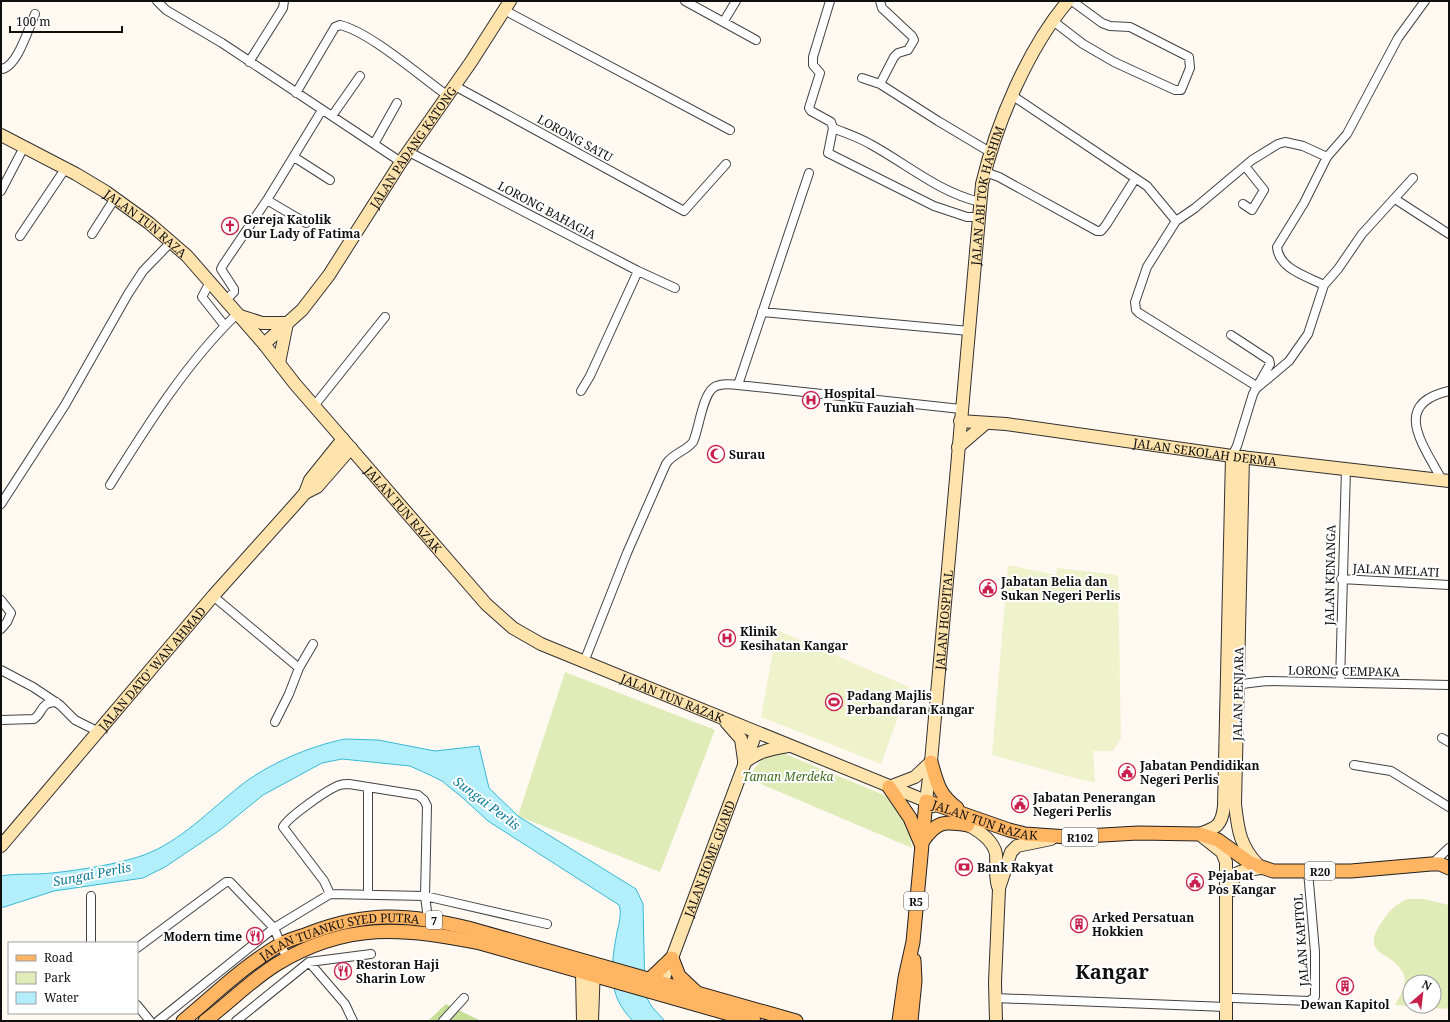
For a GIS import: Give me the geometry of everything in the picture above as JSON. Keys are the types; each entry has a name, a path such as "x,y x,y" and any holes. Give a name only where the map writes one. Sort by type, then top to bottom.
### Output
{"main road":[{"name":"JALAN ABI TOK HASHIM","path":"962,408 978,217 985,172 990,152 1034,50 1068,1"},
{"name":"JALAN PADANG KATONG","path":"264,344 302,310 329,275 401,162 455,86 507,5"},
{"name":"JALAN TUN RAZA","path":"1,135 115,198 171,242 187,256 264,344"},
{"path":"237,314 262,323 287,324 279,363"},
{"name":"JALAN TUN RAZAK","path":"264,344 314,406 486,604 503,620 523,635 541,644 756,733 926,801 966,820 1009,830 1058,837 1138,833 1199,834"},
{"path":"958,447 986,423 971,412 963,395"},
{"name":"JALAN HOSPITAL","path":"899,1021 905,978 913,942 921,844 931,762 962,408"},
{"name":"JALAN SEKOLAH DERMA","path":"960,421 1237,453 1346,469 1446,480"},
{"name":"JALAN DATO' WAN AHMAD","path":"2,844 213,596 305,493 317,487 347,443"},
{"path":"1199,834 1213,829 1218,824 1223,814 1226,688 1237,453"},
{"name":"JALAN PENJARA","path":"1237,453 1239,548 1235,804 1238,828 1244,848 1261,868"},
{"path":"720,718 731,726 741,739 744,763"},
{"name":"JALAN HOME GUARD","path":"672,958 756,733"},
{"path":"744,763 762,751 788,746"},
{"path":"921,844 910,818 889,787 915,777 931,762 936,779 945,798 982,834 996,853 996,882 999,889 995,998 996,1021"},
{"path":"921,844 932,828 941,823 966,820"},
{"path":"1199,834 1222,852 1226,862 1230,1002 1234,1021"},
{"name":"R20","path":"1199,834 1218,840 1242,858 1261,868 1273,871 1351,871 1431,864 1440,864 1449,868"},
{"path":"999,889 1002,884 1008,858 1017,846 1058,837"},
{"path":"1226,1021 1230,1002 1232,879 1236,873 1240,871 1261,868"},
{"name":"JALAN TUANKU SYED PUTRA","path":"183,1021 243,972 282,944 334,924 370,917 428,918 468,928 589,969"},
{"name":"JALAN TUANKU SYED PUTRA","path":"205,1021 276,965 301,951 339,938 372,931 398,931 443,936 476,942 589,969 654,987"},
{"name":"R5","path":"911,1021 915,982 913,942"},
{"path":"654,987 672,958"},
{"path":"672,958 679,976 698,994"},
{"path":"583,1021 589,969"},
{"path":"589,969 592,1021"},
{"name":"7","path":"654,987 698,994 796,1021"},
{"name":"7","path":"654,987 754,1021"}],"street":[{"path":"157,1 166,10 249,62 401,162"},
{"path":"249,62 283,8 284,1"},
{"path":"685,1 756,40"},
{"path":"724,22 736,1"},
{"path":"830,1 813,57 813,65 820,73 808,108 811,112 829,120 833,128 870,144 934,184 962,197 980,202"},
{"path":"880,1 882,8 912,36 914,40 908,50 898,53 894,57 880,84"},
{"path":"1053,21 1083,44 1114,62 1175,90 1180,90 1190,68 1189,57 1130,27 1110,26 1102,23 1072,1"},
{"path":"1324,285 1284,264 1277,254 1276,246 1304,203 1327,157 1347,134 1392,46 1425,1"},
{"path":"507,5 730,130"},
{"path":"1,69 10,66 16,57 35,14"},
{"path":"296,93 335,27 340,25 347,27 378,46 448,96"},
{"path":"332,116 360,76"},
{"path":"862,78 880,84 990,152"},
{"name":"LORONG SATU","path":"455,86 684,211 726,164"},
{"path":"1013,96 1154,193 1176,221"},
{"path":"374,144 397,102"},
{"path":"226,300 234,292 234,289 221,269 223,265 267,200 322,110"},
{"path":"833,128 827,149 830,154 858,166 934,206 967,217 978,217"},
{"path":"1258,387 1136,310 1135,302 1147,267 1176,221 1195,208 1245,166 1282,142 1303,146 1327,157"},
{"path":"1,191 24,147"},
{"name":"LORONG BAHAGIA","path":"409,152 638,271 675,288"},
{"path":"294,157 330,180"},
{"path":"1243,204 1252,210 1264,192 1263,188 1245,166"},
{"path":"20,236 65,169"},
{"path":"738,385 809,172"},
{"path":"985,172 999,177 1097,231 1101,231 1106,225 1135,179"},
{"path":"1258,387 1289,361 1308,334 1324,285 1338,269 1362,234 1413,178"},
{"path":"92,234 115,198"},
{"path":"1395,199 1449,234"},
{"path":"267,200 306,222"},
{"path":"1,504 65,405 128,294 143,271 171,242"},
{"path":"581,391 590,376 638,271"},
{"path":"210,282 202,297 225,326"},
{"path":"762,312 969,331"},
{"path":"110,486 142,435 182,378 225,326 237,314"},
{"path":"314,406 385,317"},
{"path":"1231,335 1269,360 1270,366 1248,409 1237,453"},
{"path":"584,662 627,553 666,464 670,458 688,448 693,442 707,397 713,388 718,385 738,385 962,408"},
{"path":"1446,480 1423,444 1415,422 1415,413 1430,397 1449,391"},
{"name":"JALAN KENANGA","path":"1340,682 1341,579 1346,469"},
{"name":"JALAN MELATI","path":"1341,579 1449,585"},
{"path":"213,596 299,668"},
{"path":"1,600 11,613 8,622 1,630"},
{"path":"275,722 289,694 299,668 314,644"},
{"path":"1,670 56,702 75,720 97,731"},
{"name":"LORONG CEMPAKA","path":"1226,688 1238,683 1266,681 1449,684"},
{"path":"1,720 34,719 38,716 44,705 47,703 56,702"},
{"path":"1354,765 1392,772 1449,807"},
{"path":"330,894 324,881 283,828 284,824 299,811 339,785 350,784 418,796 424,800 427,814 425,896 428,918"},
{"path":"368,787 368,894"},
{"path":"1431,864 1449,848"},
{"name":"JALAN KAPITOL","path":"1230,1002 1309,1001 1315,997 1315,952 1308,871"},
{"path":"138,947 226,882 232,883 274,928 287,959"},
{"path":"158,1021 274,928 330,894 425,896 547,924"},
{"path":"90,942 92,896"},
{"path":"236,1021 309,962 371,954"},
{"path":"309,962 345,1004 353,1021"},
{"path":"443,1021 464,998"},
{"path":"995,998 1230,1002"},
{"path":"138,1006 150,1021"}],"green space":[{"path":"1008,565 1056,575 1057,568 1118,575 1121,738 1113,751 1093,751 1095,782 1082,780 992,755"},
{"name":"Padang Majlis Perbandaran Kangar","path":"777,630 909,687 881,764 761,717"},
{"path":"565,672 715,730 660,872 518,816"},
{"name":"Taman Merdeka","path":"775,752 783,753 884,795 896,806 904,818 912,848 749,779 759,763"},
{"path":"1408,899 1423,899 1449,905 1449,1009 1442,1008 1442,974 1404,974 1398,966 1376,948 1374,942 1375,934 1390,911 1399,903"},
{"path":"1402,992 1402,1006 1395,1005"},
{"path":"446,1004 477,1019 480,1021 428,1021"}],"water":[{"name":"Sungai Perlis","path":"345,739 378,740 435,751 479,746 489,788 518,816 636,889 643,904 645,995 652,1007 665,1021 633,1021 618,1001 614,990 612,968 620,918 619,905 488,821 442,781 410,766 342,759 322,763 263,795 220,830 165,867 143,878 54,891 1,908 1,876 46,874 75,870 111,864 144,855 158,849 183,833 240,786 263,770 304,751"}],"place":[{"name":"Gereja Katolik Our Lady of Fatima","path":"230,226"},
{"name":"Hospital Tunku Fauziah","path":"811,400"},
{"name":"Surau","path":"716,454"},
{"name":"Jabatan Belia dan Sukan Negeri Perlis","path":"988,588"},
{"name":"Klinik Kesihatan Kangar","path":"727,638"},
{"name":"Padang Majlis Perbandaran Kangar","path":"834,702"},
{"name":"Jabatan Pendidikan Negeri Perlis","path":"1127,772"},
{"name":"Jabatan Penerangan Negeri Perlis","path":"1020,804"},
{"name":"Bank Rakyat","path":"964,867"},
{"name":"Pejabat Pos Kangar","path":"1195,882"},
{"name":"Arked Persatuan Hokkien","path":"1079,924"},
{"name":"Modern time","path":"255,936"},
{"name":"Restoran Haji Sharin Low","path":"343,971"},
{"name":"Dewan Kapitol","path":"1345,986"}],"district":[{"name":"Kangar","path":"1112,971"}]}
